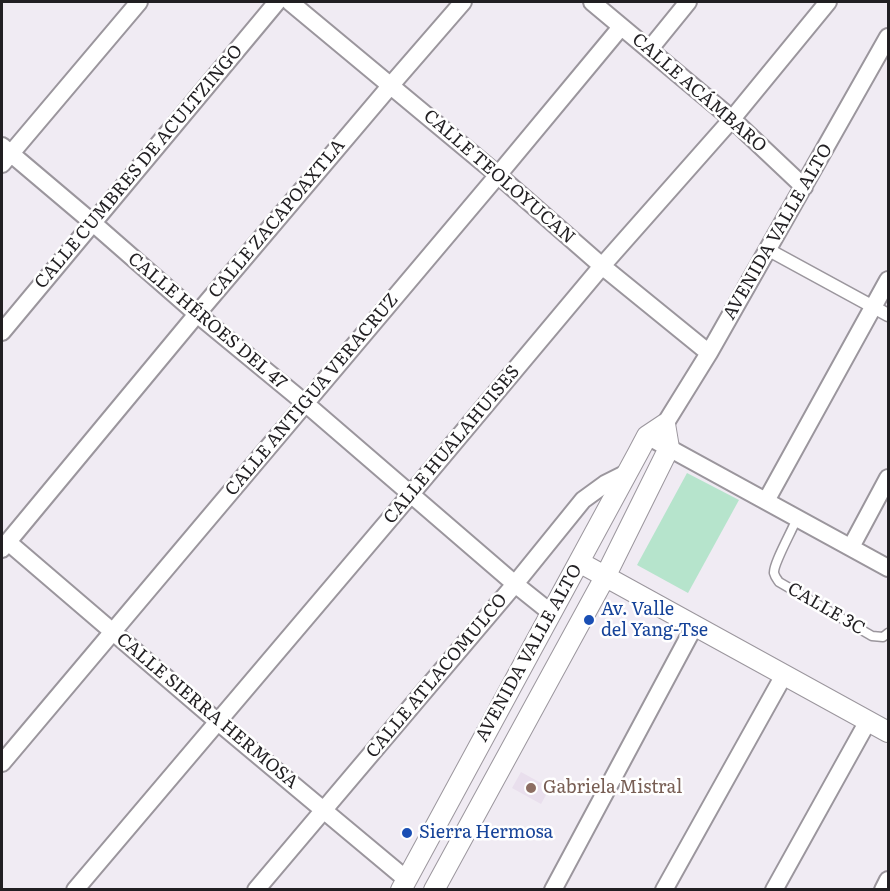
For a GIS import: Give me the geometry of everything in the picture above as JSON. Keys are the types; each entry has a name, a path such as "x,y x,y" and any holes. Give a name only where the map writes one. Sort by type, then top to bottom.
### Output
{"street":[{"path":"4,154 139,2"},
{"name":"CALLE CUMBRES DE ACULTZINGO","path":"2,332 277,2"},
{"name":"CALLE TEOLOYUCAN","path":"290,2 498,175 602,266 709,353"},
{"name":"CALLE ZACAPOAXTLA","path":"5,545 196,314 464,2"},
{"name":"CALLE ACÁMBARO","path":"592,2 732,119 804,187"},
{"path":"649,50 688,2"},
{"name":"CALLE HUALAHUISES","path":"75,890 602,266 732,119 828,2"},
{"name":"CALLE ANTIGUA VERACRUZ","path":"2,763 621,27"},
{"name":"AVENIDA VALLE ALTO","path":"403,884 647,436 665,424 709,353 767,249 887,45"},
{"name":"CALLE HÉROES DEL 47","path":"4,154 93,223 196,314 550,612"},
{"path":"767,249 881,311"},
{"path":"766,501 881,311 888,279"},
{"path":"665,424 669,448"},
{"path":"647,436 888,568"},
{"name":"AVENIDA VALLE ALTO","path":"434,890 605,576 669,448"},
{"name":"CALLE ATLACOMULCO","path":"256,890 515,584 583,500 605,484 627,473"},
{"path":"850,547 888,478"},
{"name":"CALLE SIERRA HERMOSA","path":"5,545 113,631 323,809 403,884"},
{"path":"579,562 888,732"},
{"path":"553,890 694,626"},
{"path":"664,890 784,675"},
{"path":"774,890 868,721"},
{"path":"884,890 888,880"}],"lane":[{"name":"CALLE 3C","path":"798,518 776,565 774,574 779,582 872,636 885,635"}],"shaded area":[{"name":"Gabriela Mistral","path":"521,772 550,788 541,804 512,788"}],"green space":[{"path":"687,473 739,500 688,593 637,565"}],"place":[{"name":"Av. Valle del Yang-Tse","path":"589,620"},
{"name":"Gabriela Mistral","path":"531,788"},
{"name":"Sierra Hermosa","path":"407,833"}]}
